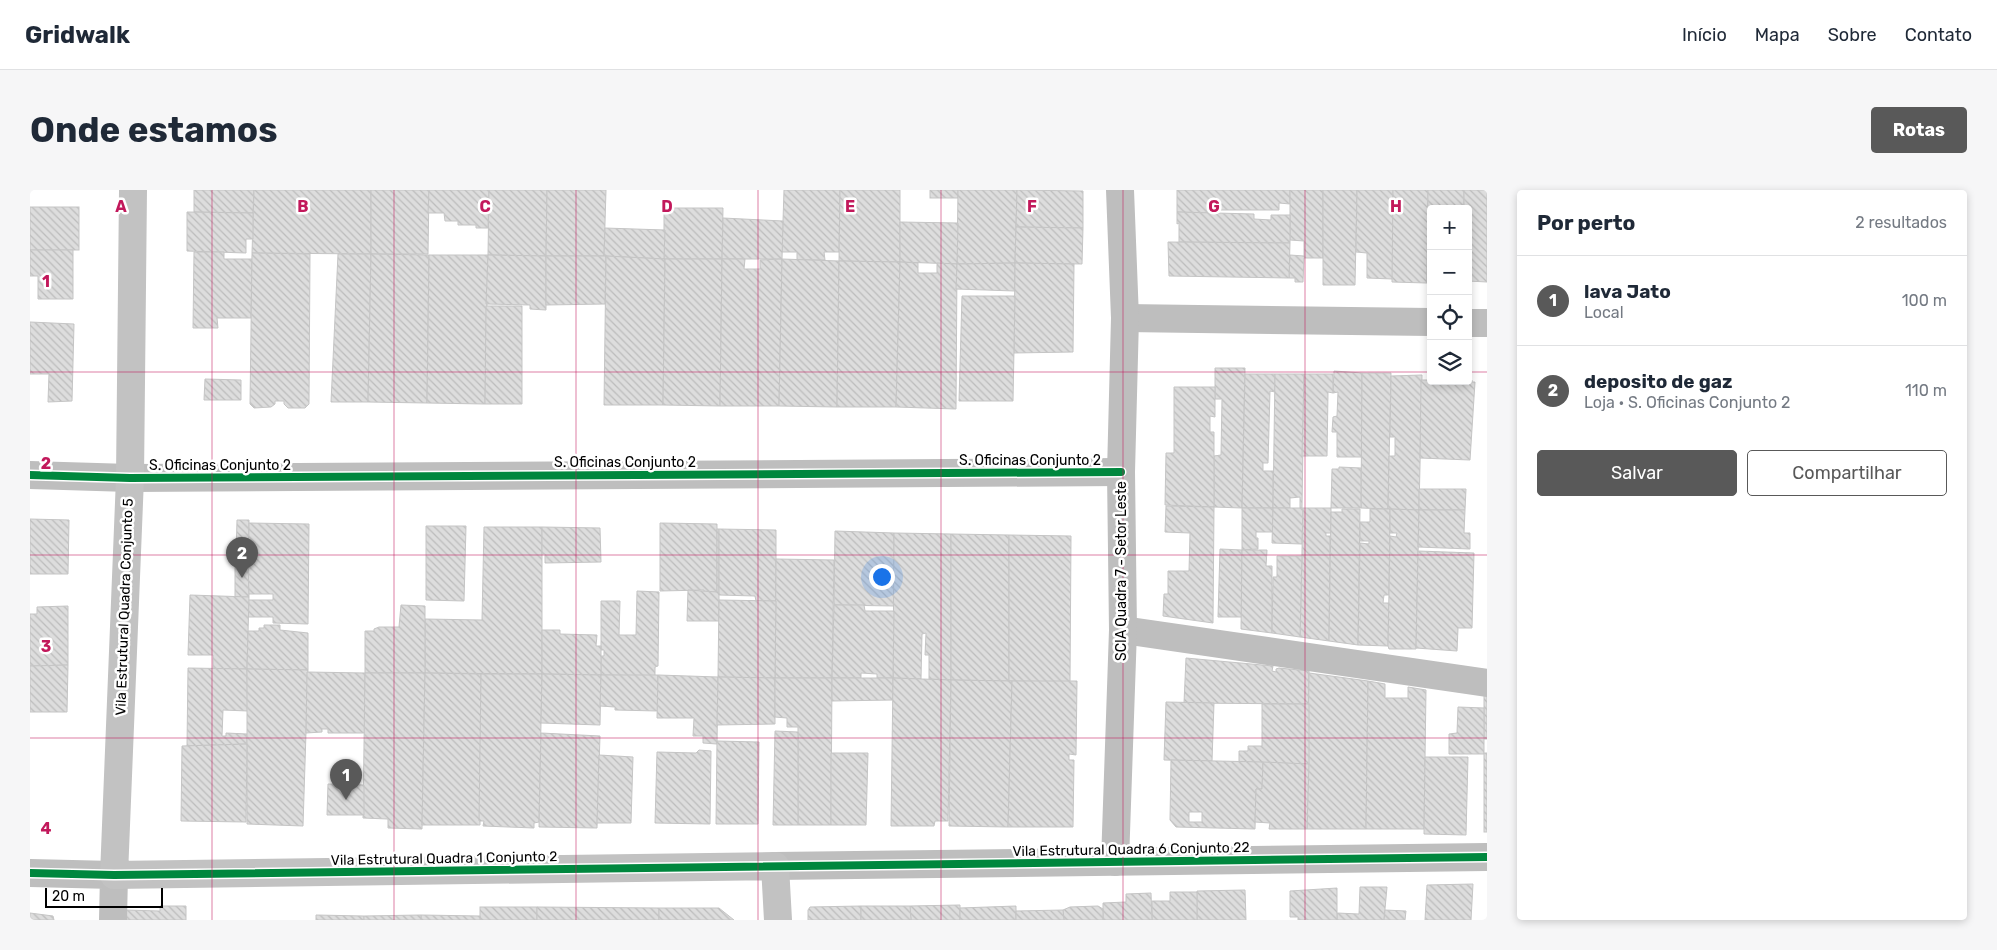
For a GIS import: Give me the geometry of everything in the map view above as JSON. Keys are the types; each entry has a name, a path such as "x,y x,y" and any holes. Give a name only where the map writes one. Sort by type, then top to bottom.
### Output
{"street":[{"name":"Vila Estrutural Quadra Conjunto 5","path":"114,875 130,478 133,190"},
{"name":"SCIA Quadra 7 - Setor Leste","path":"1115,862 1124,630 1121,472 1124,318 1120,190"},
{"path":"1124,318 1427,322"},
{"path":"1472,323 1487,323"},
{"name":"S. Oficinas Conjunto 2","path":"30,475 130,478 1121,472"},
{"path":"1124,630 1487,683"},
{"name":"Vila Estrutural Quadra 6 Conjunto 22","path":"775,866 1487,857"},
{"path":"775,866 778,920"},
{"name":"Vila Estrutural Quadra 1 Conjunto 2","path":"114,875 775,866"},
{"path":"30,873 114,875 113,920"}],"building":[{"path":"194,190 254,190 253,213 194,212"},
{"path":"254,190 371,190 371,254 252,253"},
{"path":"371,190 429,190 428,254 371,254"},
{"path":"429,190 489,190 488,228 476,228 476,225 458,225 458,221 445,221 444,213 428,213"},
{"path":"489,190 547,190 546,256 488,255"},
{"path":"547,190 606,190 604,256 546,256"},
{"path":"784,190 840,190 839,252 824,252 825,260 797,260 797,252 782,252"},
{"path":"840,190 900,190 900,262 839,261"},
{"path":"930,190 958,190 958,198 930,198"},
{"path":"958,190 1017,190 1015,263 957,264"},
{"path":"1017,190 1083,191 1083,228 1016,227"},
{"path":"1177,190 1290,190 1290,204 1279,203 1279,210 1213,210 1213,213 1177,212"},
{"path":"1290,190 1323,190 1323,258 1304,258 1303,282 1295,282 1295,278 1289,278 1290,255 1304,256 1304,241 1290,240"},
{"path":"1323,190 1357,190 1355,285 1323,285"},
{"path":"1357,190 1393,190 1393,279 1367,278 1367,253 1356,252"},
{"path":"1393,190 1428,190 1427,283 1392,282"},
{"path":"1428,190 1464,190 1464,205 1428,205"},
{"path":"1464,190 1487,190 1487,282 1472,281 1472,205 1464,205"},
{"path":"30,207 79,207 79,250 30,250"},
{"path":"664,208 723,208 722,259 664,259"},
{"path":"187,212 253,213 253,239 246,239 246,253 187,251"},
{"path":"1177,212 1254,214 1254,219 1271,220 1271,215 1290,215 1290,243 1179,242"},
{"path":"723,218 783,221 782,259 722,259"},
{"path":"900,222 958,223 957,264 900,262"},
{"path":"1016,227 1083,228 1082,264 1015,263"},
{"path":"605,228 665,230 664,259 604,256"},
{"path":"1168,242 1290,243 1289,278 1169,276"},
{"path":"30,250 73,250 73,299 38,299 38,276 30,276"},
{"path":"194,252 224,252 224,259 252,259 251,318 217,318 218,328 193,328"},
{"path":"252,253 310,254 309,404 305,408 288,408 284,401 275,401 275,404 271,407 254,408 250,404"},
{"path":"338,254 371,254 368,402 331,402"},
{"path":"371,254 429,255 427,403 368,402"},
{"path":"429,255 488,255 485,404 427,403"},
{"path":"488,255 546,256 546,310 530,309 530,305 486,304"},
{"path":"546,256 606,256 605,304 546,305"},
{"path":"606,256 665,259 663,405 604,405"},
{"path":"665,259 722,259 720,406 663,405"},
{"path":"722,259 745,259 744,269 760,269 760,260 782,259 779,406 720,406"},
{"path":"782,259 839,261 837,407 779,406"},
{"path":"839,261 900,262 896,407 837,407"},
{"path":"900,262 918,263 918,273 937,273 937,263 957,264 956,409 896,407"},
{"path":"1015,263 1015,291 956,289 957,264"},
{"path":"1015,263 1074,264 1073,352 1014,353"},
{"path":"962,296 1015,296 1013,401 959,401"},
{"path":"486,306 522,306 522,404 485,404"},
{"path":"30,322 74,324 72,401 48,402 49,374 30,374"},
{"path":"1215,368 1245,368 1242,508 1214,507 1214,456 1221,455 1222,399 1215,399"},
{"path":"1334,371 1362,373 1362,457 1337,457 1337,432 1332,432 1333,417 1337,416 1338,392 1333,393"},
{"path":"1362,373 1391,373 1388,509 1361,508"},
{"path":"1245,374 1275,374 1275,392 1270,391 1268,463 1263,463 1263,471 1273,471 1273,508 1242,508"},
{"path":"1275,374 1304,374 1302,508 1300,508 1300,497 1290,498 1290,508 1273,508"},
{"path":"1304,374 1333,374 1333,393 1328,392 1327,456 1302,456"},
{"path":"1422,375 1419,510 1388,509 1389,456 1395,456 1395,437 1390,437 1391,376"},
{"path":"205,379 241,380 241,400 204,400"},
{"path":"1421,380 1427,380 1427,385 1472,385 1472,382 1475,382 1470,460 1420,458"},
{"path":"1174,387 1215,387 1215,417 1210,416 1210,432 1214,432 1214,507 1165,505 1166,453 1174,453"},
{"path":"1339,467 1361,468 1361,508 1331,508 1332,469 1339,469"},
{"path":"1419,489 1466,489 1465,510 1419,510"},
{"path":"1166,506 1214,507 1213,623 1163,616 1164,594 1168,594 1168,571 1189,571 1190,533 1165,532"},
{"path":"1242,508 1273,508 1273,532 1256,532 1258,549 1242,550"},
{"path":"1273,508 1303,508 1302,544 1272,543"},
{"path":"1303,508 1331,508 1331,533 1326,533 1326,536 1330,536 1329,641 1300,637"},
{"path":"1342,509 1360,509 1358,645 1329,641 1331,512 1342,512"},
{"path":"1370,509 1390,509 1389,595 1384,595 1383,603 1389,603 1388,646 1358,645 1360,543 1369,544 1369,541 1360,541 1360,522 1370,522"},
{"path":"1390,509 1419,510 1416,649 1389,649 1388,646 1390,536 1396,537 1397,533 1390,533"},
{"path":"1419,510 1465,510 1464,533 1470,533 1470,549 1418,547"},
{"path":"30,519 69,520 68,574 30,574"},
{"path":"237,520 249,520 249,557 236,557"},
{"path":"249,523 309,524 308,624 273,623 273,617 248,617 248,600 273,600 273,594 248,594"},
{"path":"660,523 717,524 717,592 704,592 704,590 660,591"},
{"path":"426,526 466,526 464,601 426,600"},
{"path":"484,527 542,527 542,674 425,673 425,619 482,620"},
{"path":"542,527 600,528 601,562 545,563 545,554 542,554"},
{"path":"717,529 719,529 719,621 687,621 688,590 717,592"},
{"path":"719,529 776,530 776,601 756,601 755,596 719,595"},
{"path":"835,531 894,533 894,606 834,605"},
{"path":"894,533 951,534 951,680 929,679 929,655 925,655 926,633 922,634 921,679 893,678"},
{"path":"951,534 1009,535 1009,681 951,680"},
{"path":"1009,535 1071,536 1070,682 1009,681"},
{"path":"1220,549 1242,550 1242,617 1218,617"},
{"path":"1242,550 1267,550 1266,566 1272,566 1272,633 1241,629"},
{"path":"1418,551 1474,553 1472,628 1458,628 1457,651 1416,648"},
{"path":"1277,556 1302,556 1300,637 1272,633 1273,577 1277,577"},
{"path":"776,559 834,560 832,678 775,678"},
{"path":"235,561 248,561 249,597 235,597"},
{"path":"637,591 659,592 658,666 655,667 655,676 601,675 601,656 604,656 604,650 601,650 601,601 620,601 619,635 636,635"},
{"path":"190,595 249,597 247,669 213,669 213,655 188,655"},
{"path":"719,600 776,601 775,678 718,677"},
{"path":"401,605 425,606 425,673 365,673 365,631 374,631 374,629 379,627 399,627"},
{"path":"834,605 864,605 865,611 894,611 893,678 877,678 877,674 861,673 861,678 832,678"},
{"path":"68,606 68,665 30,666 30,614 37,614 37,607"},
{"path":"264,625 280,625 280,630 308,633 308,670 247,669 248,631 259,631 259,628 264,628"},
{"path":"542,630 560,630 560,634 597,635 596,646 601,646 601,675 542,674"},
{"path":"1186,658 1273,666 1272,671 1276,672 1276,669 1279,668 1309,671 1309,704 1184,703"},
{"path":"68,665 67,712 30,712 30,666"},
{"path":"188,668 247,669 248,711 223,710 222,736 226,736 226,733 247,734 247,744 187,746"},
{"path":"247,669 308,670 303,826 247,824"},
{"path":"307,672 365,673 365,733 328,733 328,729 322,729 322,732 306,733"},
{"path":"365,673 425,673 422,829 388,828 388,819 363,818"},
{"path":"425,673 481,674 480,825 422,825"},
{"path":"1309,673 1368,681 1366,829 1307,829"},
{"path":"481,674 542,674 539,822 534,823 534,828 483,826 484,821 479,821"},
{"path":"542,674 601,675 600,725 541,723"},
{"path":"601,675 658,675 658,711 615,710 615,707 600,706"},
{"path":"658,675 718,677 717,744 703,743 703,736 693,736 694,718 657,718"},
{"path":"718,677 775,678 775,724 717,725"},
{"path":"775,678 832,678 831,825 798,825 798,727 787,727 787,718 775,717"},
{"path":"832,678 893,678 893,700 832,701"},
{"path":"893,678 951,680 948,821 935,821 934,826 891,826"},
{"path":"951,680 1012,681 1008,827 949,826"},
{"path":"1012,681 1077,681 1076,755 1069,754 1069,760 1074,760 1073,827 1008,827"},
{"path":"1368,681 1385,684 1385,698 1408,698 1408,687 1426,690 1424,829 1366,829"},
{"path":"1484,695 1487,696 1487,739 1484,739"},
{"path":"1166,702 1214,703 1212,761 1164,760"},
{"path":"1262,704 1309,704 1309,764 1239,762 1239,751 1248,751 1248,746 1262,746"},
{"path":"1458,707 1484,708 1484,754 1449,754 1449,734 1457,733"},
{"path":"775,731 798,732 798,825 773,825"},
{"path":"541,733 600,736 597,828 539,827"},
{"path":"717,741 759,742 758,824 716,824"},
{"path":"247,744 246,822 181,821 182,746"},
{"path":"699,750 711,751 710,824 655,823 657,752 696,753"},
{"path":"831,753 868,753 866,825 831,825"},
{"path":"1484,753 1487,753 1487,832 1484,832"},
{"path":"599,755 633,757 631,823 597,823"},
{"path":"1425,757 1468,757 1466,835 1424,834"},
{"path":"1171,760 1263,762 1262,789 1256,789 1255,829 1176,827 1170,820","holes":["1189,812 1202,812 1202,822 1189,822"]},
{"path":"1263,762 1309,764 1307,829 1269,829 1270,823 1255,822 1256,789 1262,789"},
{"path":"328,784 364,785 364,815 327,815"},
{"path":"1473,884 1471,920 1425,920 1427,885"},
{"path":"1360,887 1387,887 1384,920 1337,920 1337,913 1359,914"},
{"path":"1337,888 1337,920 1298,920 1298,917 1290,917 1290,891"},
{"path":"1245,890 1246,920 1197,920 1197,891"},
{"path":"1170,892 1197,892 1197,920 1152,920 1152,901 1170,901"},
{"path":"1151,893 1152,920 1103,920 1103,903 1126,902 1126,894"},
{"path":"960,905 960,920 911,920 910,906"},
{"path":"160,906 186,906 186,920 125,920 125,910 160,911"},
{"path":"861,906 861,920 808,920 808,910 810,907"},
{"path":"861,906 910,906 911,920 861,920"},
{"path":"1016,906 1016,920 960,920 960,908"},
{"path":"1098,906 1103,909 1103,920 1064,920 1063,910 1070,907"},
{"path":"480,907 537,907 537,920 480,920"},
{"path":"537,907 659,908 659,920 537,920"},
{"path":"659,908 719,908 734,920 659,920"},
{"path":"1063,910 1064,920 1016,920 1016,911"},
{"path":"1385,910 1406,911 1405,920 1384,920"},
{"path":"30,913 53,916 54,920 30,920"},
{"path":"316,915 364,916 364,920 316,920"},
{"path":"421,915 480,916 480,920 421,920"},
{"path":"421,915 421,920 364,920 364,916"}],"cycle path":[{"path":"30,475 130,478 1121,472"},
{"path":"30,873 114,875 1487,857"}],"place":[{"name":"deposito de gaz","path":"242,578"},
{"name":"lava Jato","path":"346,800"}]}
